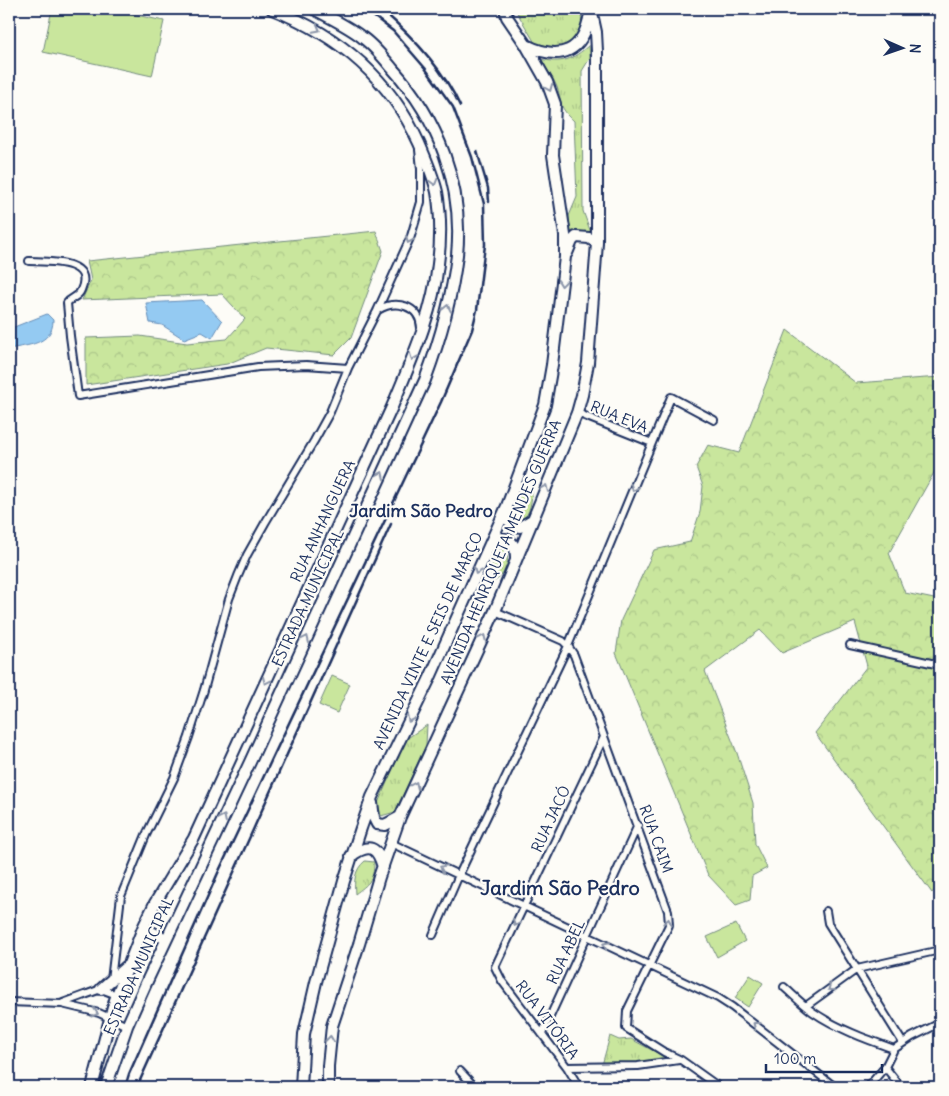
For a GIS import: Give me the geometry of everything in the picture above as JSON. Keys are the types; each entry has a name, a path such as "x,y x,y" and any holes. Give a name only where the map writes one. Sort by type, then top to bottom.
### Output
{"main road":[{"name":"RUA ANHANGUERA","path":"92,1087 116,998 143,928 174,870 194,838 388,416 421,335 436,274 440,228 435,184 410,124 389,91 358,59 320,31 272,9"},
{"name":"ESTRADA MUNICIPAL","path":"106,1087 129,1022 148,979 425,380 446,315 457,254 458,225 447,160 429,118 401,77 368,43 352,30 314,9"},
{"name":"AVENIDA VINTE E SEIS DE MARÇO","path":"301,1087 304,1034 316,982 351,856 372,797 426,686 506,506 548,396 565,257 565,235 553,155 555,104 547,82 505,9"},
{"path":"526,45 535,49 554,52 571,48 583,38 588,27 591,9"},
{"name":"AVENIDA HENRIQUETA MENDES GUERRA","path":"328,1087 332,1026 400,817 495,611 577,413 582,395 588,363 597,243 597,52 596,32 591,9"},
{"path":"565,257 572,240 576,237 588,238 597,243"},
{"path":"506,506 507,518 512,524 520,527 532,520"},
{"path":"487,549 498,539 508,539 516,549 516,562"},
{"path":"372,797 374,818 377,824 385,825 400,817"},
{"path":"148,979 150,965 162,937 199,858 212,842"},
{"path":"351,856 361,848 370,848 378,854 383,867"},
{"path":"143,928 162,937"},
{"path":"100,989 128,965"},
{"path":"116,998 117,1008 129,1022"}],"street":[{"name":"ESTRADA MUNICIPAL","path":"111,980 120,896 146,835 174,778 204,690 229,600 238,576 265,522 326,419 348,368 377,311 411,236 419,212 422,192 418,141"},
{"path":"29,262 58,262 70,265 82,273 84,278 78,296 67,303 78,396 258,367 306,364 348,368"},
{"path":"377,311 391,304 408,307 418,316 421,335"},
{"path":"433,935 459,875 568,646 671,397 714,420"},
{"name":"RUA EVA","path":"577,413 652,443"},
{"path":"495,611 563,641 568,646"},
{"path":"850,645 940,665"},
{"name":"RUA CAIM","path":"568,646 574,655 670,915 669,925 627,1011 625,1017 626,1028 635,1035 681,1060"},
{"name":"RUA JACÓ","path":"495,967 604,737"},
{"name":"RUA ABEL","path":"542,1034 638,826"},
{"path":"391,843 587,935 649,967 708,992 732,1007 835,1087"},
{"path":"826,911 828,923 903,1044"},
{"path":"806,1006 857,970 940,950"},
{"name":"RUA VITÓRIA","path":"495,967 502,981 567,1067 579,1087"},
{"path":"784,987 813,1012 847,1030 894,1050"},
{"path":"62,1004 100,989 116,998"},
{"path":"9,1002 62,1004 99,1013 110,1019 129,1022"},
{"path":"868,1087 885,1067 894,1050 940,1023"},
{"path":"567,1067 638,1066 681,1060 719,1087"},
{"path":"885,1067 901,1087"},
{"path":"460,1071 475,1087"}],"green space":[{"path":"52,9 108,9 164,21 152,76 43,52"},
{"path":"515,9 580,9 580,27 575,37 566,44 554,47 535,43"},
{"path":"589,45 590,58 582,71 583,211 591,233 579,231 570,235 569,216 577,197 574,121 563,108 557,87 540,59 567,60"},
{"path":"376,231 383,251 351,338 334,355 266,348 227,364 86,385 86,338 140,336 187,343 227,339 245,319 222,294 82,300 91,280 87,261"},
{"path":"787,330 856,383 940,377 940,462 889,553 905,593 934,599 940,596 940,884 932,893 815,733 867,666 855,622 782,653 760,630 705,671 737,753 753,803 755,844 767,868 752,876 750,900 736,905 708,875 616,653 621,620 654,550 690,542 700,512 703,486 696,467 708,445 739,453"},
{"path":"532,487 531,502 527,515 521,523 513,520 512,509 516,500"},
{"path":"503,549 507,552 507,566 501,576 493,582 490,569 498,551"},
{"path":"332,676 350,684 337,713 319,705"},
{"path":"427,725 426,745 395,812 381,816 378,803 406,739"},
{"path":"365,861 374,862 373,874 367,884 355,894 356,876 361,864"},
{"path":"736,924 745,941 717,957 707,937"},
{"path":"750,975 763,983 748,1007 735,998"},
{"path":"610,1036 619,1040 631,1039 665,1057 666,1060 635,1064 602,1065"}],"water":[{"path":"202,300 222,321 212,338 202,332 184,339 162,325 150,323 146,303"},
{"path":"47,314 53,320 49,335 31,345 9,349 9,329"}],"railway":[{"path":"125,1087 129,1074 218,873 441,402 472,330 477,310 485,245 484,204 472,157 453,107 425,68 393,31 364,9"},
{"path":"381,9 426,53 445,79 460,106"},
{"path":"477,151 488,188 489,202"},
{"path":"137,1087 391,524"}],"district":[{"name":"Jardim São Pedro","path":"421,511"},
{"name":"Jardim São Pedro","path":"560,888"}]}
